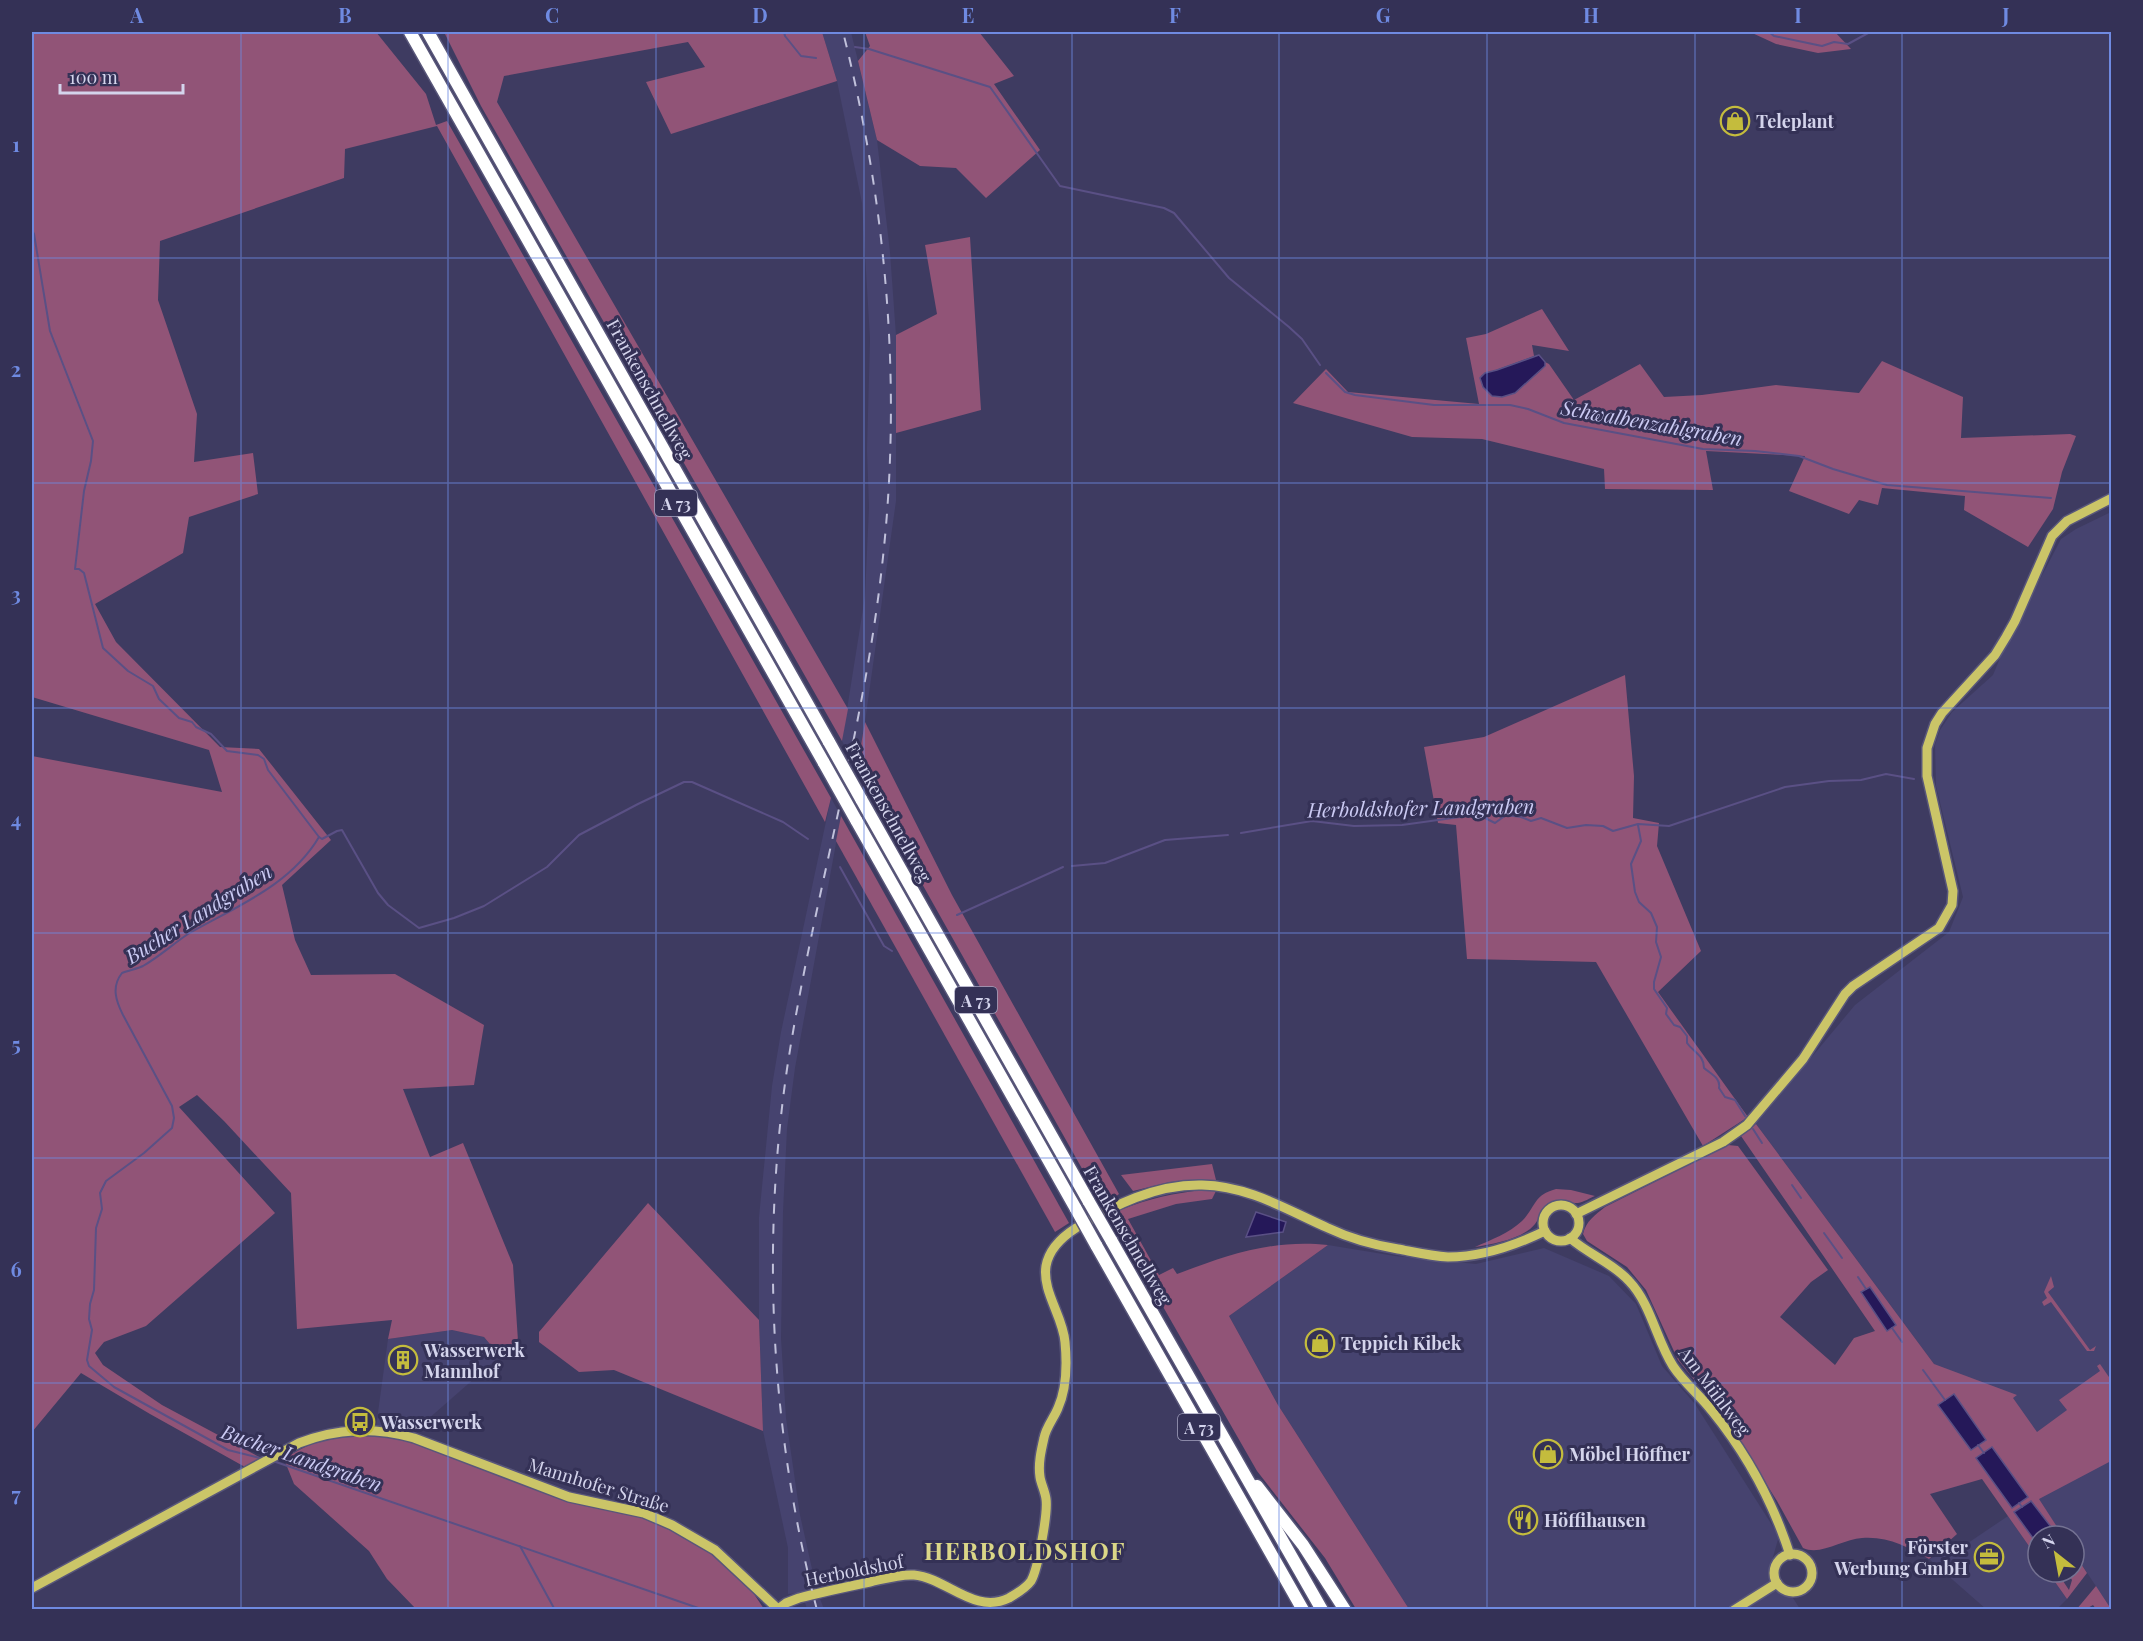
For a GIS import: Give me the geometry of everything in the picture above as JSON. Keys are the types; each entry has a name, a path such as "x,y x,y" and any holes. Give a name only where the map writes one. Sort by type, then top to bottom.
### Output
{"highway":[{"path":"400,32 431,68"},
{"name":"Frankenschnellweg","path":"410,32 1303,1610"},
{"name":"Frankenschnellweg","path":"428,32 1322,1610"},
{"path":"435,32 448,67"},
{"path":"1235,1460 1283,1519 1346,1610"}],"street":[{"path":"1576,1214 1723,1142 1747,1125 1803,1059 1845,994 1853,986 1939,928 1952,905 1953,891 1930,793 1926,761 1930,736 1942,713 1995,655 2026,595 2044,551 2056,531 2079,513 2112,498"},
{"name":"Herboldshof","path":"778,1609 791,1600 905,1575 928,1577 964,1596 986,1602 1009,1598 1031,1581 1037,1565 1046,1505 1039,1466 1044,1434 1059,1406 1066,1382 1065,1341 1062,1324 1047,1284 1046,1263 1053,1248 1065,1235 1128,1200 1173,1187 1200,1185 1225,1187 1251,1193 1358,1240 1426,1255 1448,1257 1501,1248 1527,1240 1545,1231"},
{"path":"1555,1206 1567,1206 1576,1214 1579,1224 1570,1238 1556,1240 1545,1231 1543,1219 1555,1206"},
{"name":"Am Mühlweg","path":"1570,1238 1619,1272 1637,1291 1674,1368 1712,1410 1769,1497 1790,1555"},
{"name":"Mannhofer Straße","path":"32,1588 283,1451 317,1436 350,1430 395,1433 414,1438 569,1497 644,1513 672,1525 715,1550 778,1609"},
{"path":"1796,1555 1806,1560 1811,1570 1810,1581 1803,1589 1791,1592 1780,1588 1777,1583 1774,1571 1779,1560 1796,1555"},
{"path":"1734,1610 1777,1583"}],"shaded area":[{"path":"32,32 376,32 426,94 436,125 447,121 831,798 825,822 437,126 345,149 344,178 160,241 158,300 197,414 194,462 253,453 258,494 189,517 183,553 95,604 116,642 220,747 259,749 331,840 282,885 295,940 311,975 395,974 484,1025 474,1085 403,1089 430,1157 463,1143 513,1265 518,1341 500,1356 484,1337 452,1330 388,1339 392,1320 297,1329 291,1193 197,1095 179,1107 275,1213 146,1326 104,1342 95,1353 103,1365 162,1405 261,1458 245,1467 81,1373 32,1432 32,756 222,792 209,750 32,697"},
{"path":"444,32 822,32 837,81 671,134 646,82 705,67 688,42 504,76 497,102 848,709 842,741 481,106"},
{"path":"822,32 851,32 877,140 890,252 896,335 896,501 857,768 842,741 865,596 869,507 867,450 870,339 862,203 837,81"},
{"path":"865,32 979,32 1014,76 994,84 1040,150 986,198 956,168 920,166 877,140 858,61 870,46"},
{"path":"1750,32 1835,32 1851,49 1818,53 1776,44"},
{"path":"970,237 981,410 896,433 896,335 937,314 925,245"},
{"path":"1542,309 1569,351 1532,345 1534,356 1482,375 1480,378 1483,387 1524,382 1538,373 1545,366 1545,362 1549,364 1574,400 1640,364 1664,397 1702,395 1776,385 1859,393 1882,361 1963,397 1961,438 2070,434 2076,436 2062,472 2053,509 2028,547 1964,510 1965,496 1882,488 1878,505 1859,500 1849,514 1789,491 1805,456 1706,451 1713,490 1605,489 1604,469 1482,439 1412,437 1293,403 1326,369 1348,392 1479,404 1466,338 1486,334"},
{"path":"1539,355 1545,362 1545,366 1515,393 1502,397 1492,396 1483,387 1480,378 1485,373"},
{"path":"2111,512 2111,1609 2086,1571 2086,1524 2055,1524 1756,1124 1855,1005 1949,932 1963,897 1936,786 1935,745 1940,730 1952,712 1993,675 2005,646 2061,539"},
{"path":"1625,675 1634,776 1633,818 1659,823 1657,846 1701,951 1658,992 1748,1117 1703,1146 1596,962 1467,959 1456,825 1438,823 1424,747 1484,737"},
{"path":"865,722 952,895 1119,1194 1103,1206 857,768"},
{"path":"831,798 841,816 795,1068 787,1129 783,1212 781,1338 786,1418 800,1515 817,1591 824,1609 807,1609 802,1593 788,1594 788,1548 763,1431 759,1320 759,1217 772,1086 781,1032"},
{"path":"841,816 1069,1223 1055,1232 836,841"},
{"path":"1756,1124 1934,1364 2017,1395 2013,1398 2037,1432 2067,1410 2059,1400 2100,1371 2097,1366 2100,1364 2111,1380 2111,1461 2039,1499 2055,1524 2049,1524 2031,1501 2015,1513 2026,1528 2026,1542 1982,1479 1930,1494 1957,1534 1929,1559 1897,1543 1871,1538 1855,1539 1825,1549 1803,1548 1732,1429 1678,1360 1646,1290 1627,1267 1587,1241 1583,1234 1586,1225 1605,1207 1728,1145 1738,1146 1828,1270 1811,1282 1780,1317 1835,1365 1854,1338 1875,1331 1741,1136","holes":["1954,1395 1986,1440 1971,1450 1938,1405"]},
{"path":"1212,1164 1216,1180 1170,1182 1133,1191 1121,1175"},
{"path":"1556,1189 1595,1196 1578,1203 1558,1200 1551,1202 1535,1224 1523,1234 1508,1240 1475,1247 1500,1236 1517,1225 1527,1216 1539,1198"},
{"path":"1194,1191 1216,1191 1212,1199 1176,1204 1128,1219 1159,1275 1173,1268 1177,1274 1251,1250 1288,1244 1328,1245 1229,1316 1278,1405 1409,1609 1356,1609 1325,1558 1257,1471 1110,1214 1151,1200"},
{"path":"648,1203 759,1320 763,1431 614,1370 579,1372 539,1342 539,1332"},
{"path":"1256,1212 1286,1222 1283,1232 1246,1237"},
{"path":"1328,1245 1395,1256 1476,1264 1544,1248 1609,1276 1636,1304 1662,1366 1695,1404 1779,1536 1771,1564 1800,1609 1409,1609 1278,1405 1229,1316"},
{"path":"2051,1276 2054,1287 2048,1292 2090,1350 2096,1346 2094,1351 2087,1351 2051,1302 2044,1306 2042,1302 2047,1298 2044,1292"},
{"path":"1870,1287 1896,1325 1887,1331 1861,1292"},
{"path":"452,1330 484,1337 500,1356 411,1434 376,1427 388,1339"},
{"path":"1954,1394 1986,1440 1971,1450 1938,1405"},
{"path":"376,1427 392,1427 552,1490 635,1511 717,1550 752,1591 764,1609 416,1609 387,1579 369,1551 294,1484 284,1459 317,1442"},
{"path":"1992,1447 2028,1497 2012,1508 1976,1458"},
{"path":"2031,1501 2049,1524 2026,1524 2026,1528 2014,1512"},
{"path":"2008,1516 2026,1542 2026,1584 2056,1584 2067,1599 2057,1609 1986,1609 1929,1559 1965,1545"},
{"path":"2056,1584 2065,1584 2069,1590 2071,1584 2079,1584 2067,1599"},
{"path":"2096,1586 2111,1609 2096,1609 2093,1605 2086,1609 2076,1610"}],"waterway":[{"name":"Schwalbenzahlgraben","path":"784,32 801,56 816,58"},
{"path":"1769,32 1774,36 1822,46 1834,42 1848,44 1870,32"},
{"name":"Schwalbenzahlgraben","path":"855,47 869,49 990,87 1060,186 1164,208 1174,213 1229,278 1302,339 1320,365"},
{"name":"Bucher Landgraben","path":"32,230 50,331 93,441 84,491 75,569 84,573 103,648 128,671 153,686 159,699 179,718 192,722 196,727 211,734 227,751 258,755 264,759 268,770 319,837 307,854 277,882 188,934 155,959 122,973 116,989 120,1010 172,1106 174,1118 172,1128 144,1153 106,1181 100,1193 102,1209 96,1228 94,1290 89,1319 92,1330 87,1360 89,1366 114,1387 228,1450 264,1459"},
{"name":"Schwalbenzahlgraben","path":"1326,373 1345,392 1355,395 1434,405 1510,405 1528,409 1564,423 1703,449 1799,456 1887,485 2051,498"},
{"name":"Herboldshofer Landgraben","path":"1241,833 1312,821 1354,826 1402,825 1467,816 1483,817 1495,823 1506,815 1531,821 1541,818 1567,828 1586,825 1603,826 1613,831 1638,824 1669,826 1785,787 1829,781 1861,780 1886,774 1914,779"},
{"name":"Herboldshofer Landgraben","path":"319,837 322,839 342,830 378,893 388,905 419,928 484,906 547,867 579,835 684,782 692,782 783,822 808,839"},
{"path":"1638,825 1641,841 1631,864 1635,892 1639,902 1651,913 1657,927 1656,942 1661,957 1654,989 1667,1008 1666,1014 1674,1025 1680,1027 1687,1036 1687,1043 1700,1057 1704,1068 1717,1079 1719,1088 1725,1097 1735,1100 1745,1116"},
{"name":"Herboldshofer Landgraben","path":"1072,866 1105,863 1165,840 1228,835"},
{"name":"Herboldshofer Landgraben","path":"840,867 884,946 892,951"},
{"name":"Herboldshofer Landgraben","path":"957,915 1063,867"},
{"path":"1753,1129 1762,1143"},
{"path":"1792,1185 1801,1198"},
{"path":"1824,1233 1842,1258"},
{"path":"1858,1277 1866,1289"},
{"path":"1892,1328 1902,1342"},
{"path":"1923,1370 1945,1400"},
{"path":"1978,1445 1984,1453"},
{"name":"Bucher Landgraben","path":"273,1461 704,1610"},
{"path":"2019,1503 2022,1507"},
{"path":"520,1546 555,1610"}],"railway":[{"path":"817,1610 801,1544 780,1409 775,1341 774,1204 787,1069 798,1005 852,750 875,622 883,557 891,424 890,358 880,227 858,96 843,32"}],"place":[{"name":"Teleplant","path":"1735,121"},
{"name":"Teppich Kibek","path":"1320,1343"},
{"name":"Wasserwerk Mannhof","path":"403,1360"},
{"name":"Wasserwerk","path":"360,1422"},
{"name":"Möbel Höffner","path":"1548,1454"},
{"name":"Höffihausen","path":"1523,1520"},
{"name":"Förster Werbung GmbH","path":"1989,1557"}],"district":[{"name":"HERBOLDSHOF","path":"1025,1550"}]}
